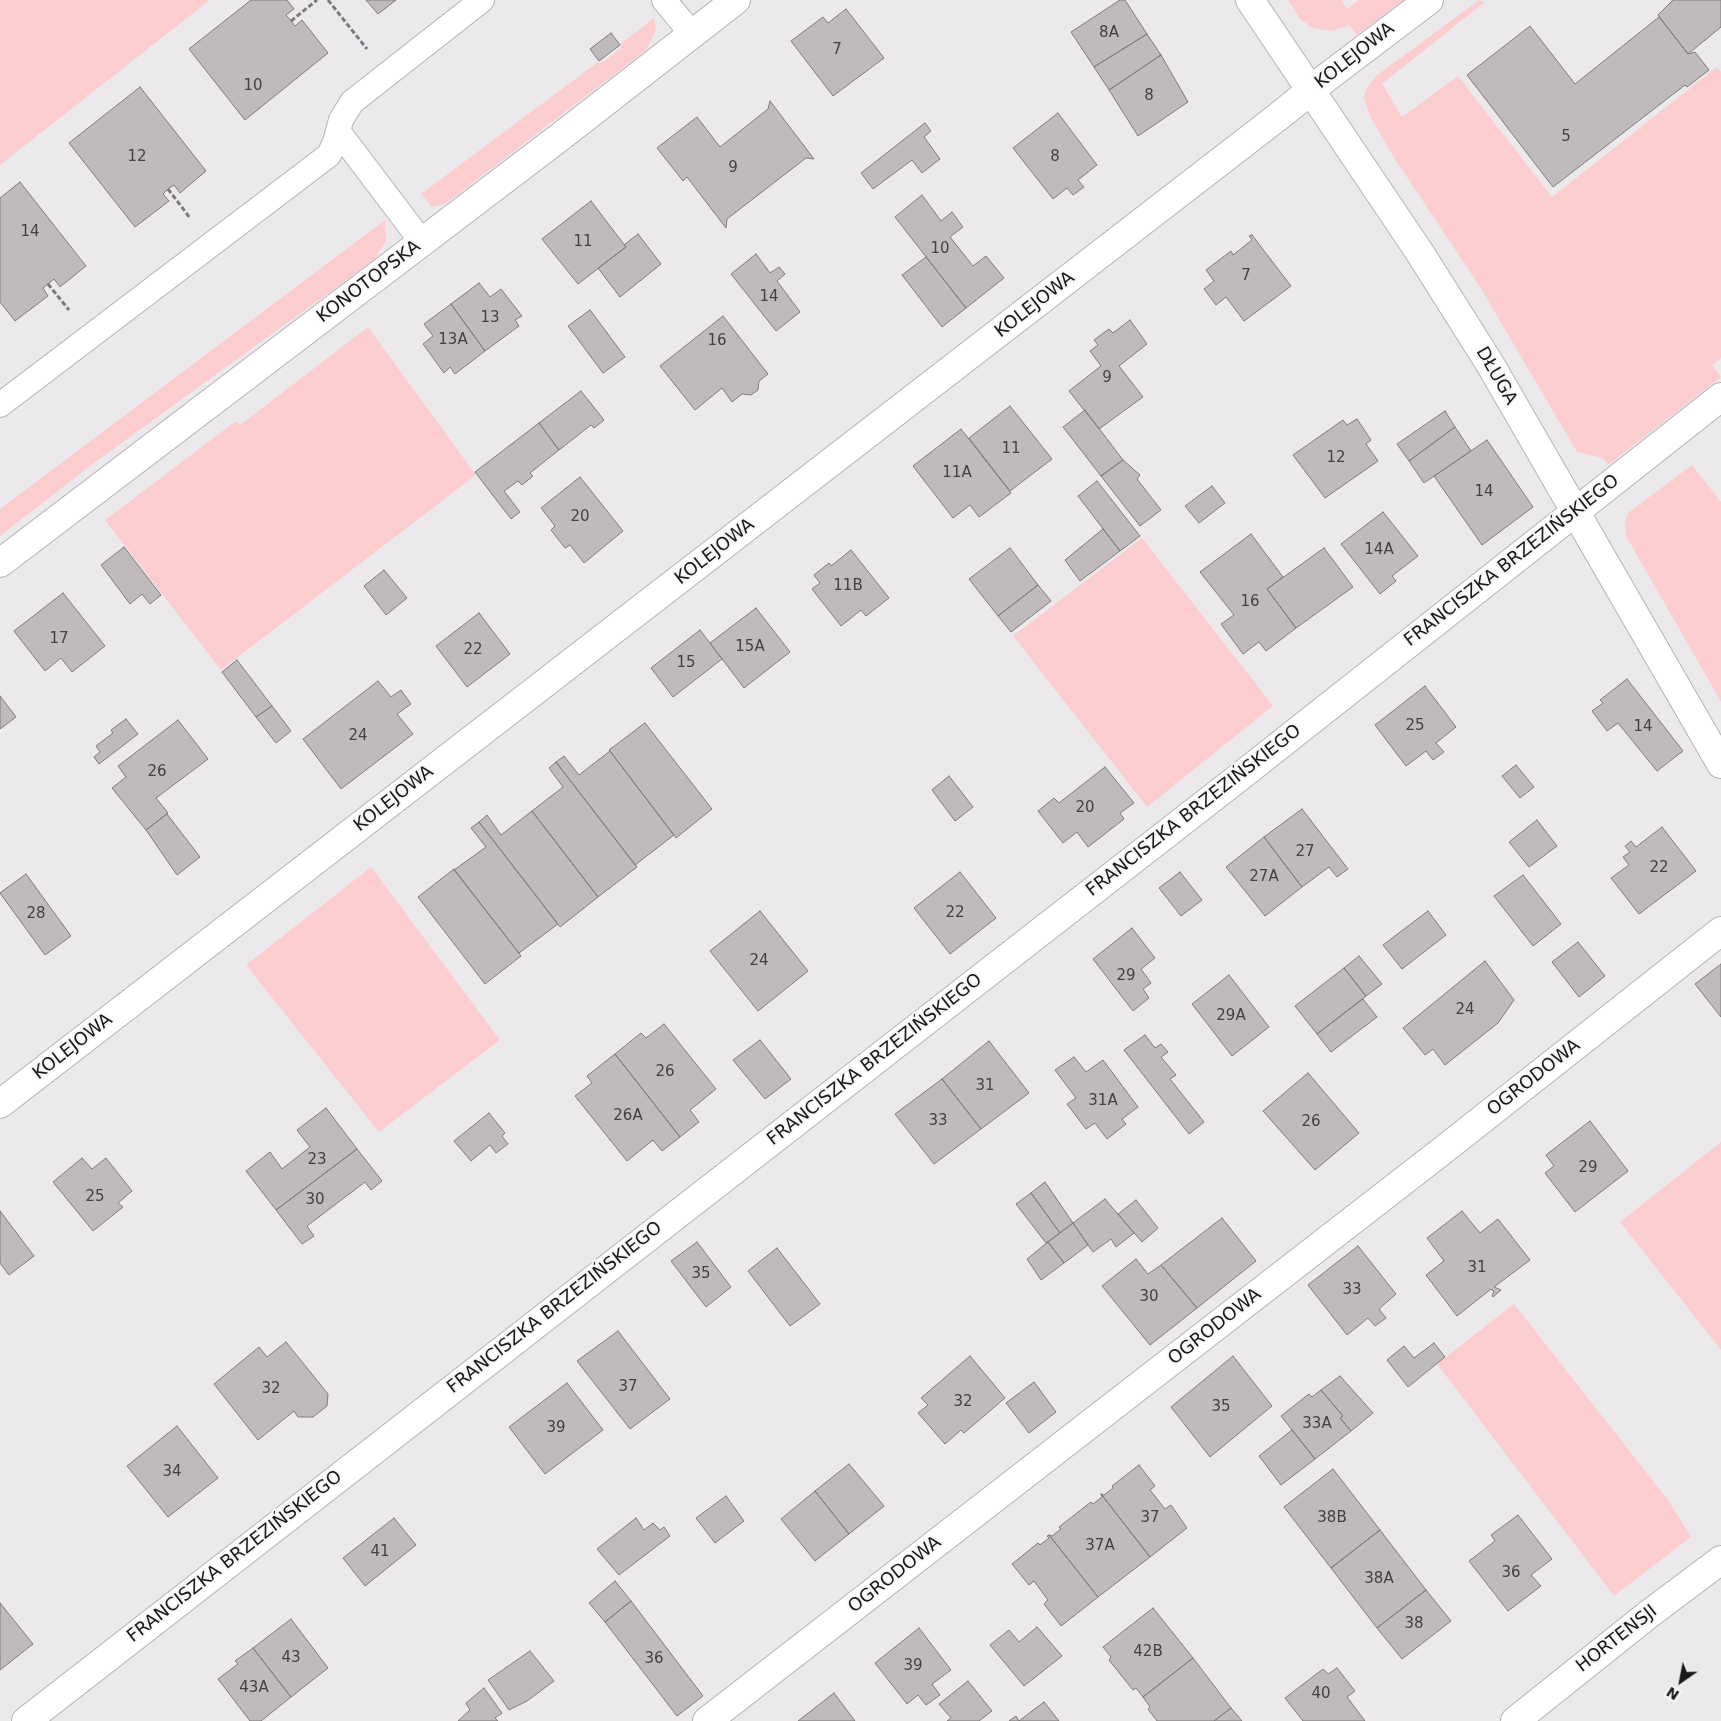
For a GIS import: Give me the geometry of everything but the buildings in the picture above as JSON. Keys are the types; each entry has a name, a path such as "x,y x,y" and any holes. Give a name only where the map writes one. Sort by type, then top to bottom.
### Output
{"street":[{"name":"KONOTOPSKA","path":"0,562 422,242 736,0"},
{"name":"DŁUGA","path":"1250,0 1425,260 1490,364 1721,764"},
{"name":"KOLEJOWA","path":"0,1104 1429,0"},
{"name":"FRANCISZKA BRZEZIŃSKIEGO","path":"26,1721 1225,788 1721,397"},
{"name":"OGRODOWA","path":"708,1721 1442,1151 1721,931"},
{"name":"HORTENSJI","path":"1515,1721 1649,1614 1721,1560"}],"lane":[{"path":"0,405 329,155 341,120 352,102 482,0"},
{"path":"664,0 692,34"},
{"path":"338,131 422,242"}],"path":[{"path":"291,21 317,0"},
{"path":"328,0 368,50"},
{"path":"168,189 192,220"},
{"path":"48,284 71,313"}],"shaded area":[{"path":"0,0 210,0 0,165"},
{"path":"1288,0 1341,0 1347,9 1359,0 1404,0 1357,35 1349,25 1332,31 1312,28 1300,19"},
{"path":"1479,0 1485,2 1382,84 1402,117 1458,76 1552,197 1717,67 1721,72 1721,358 1712,365 1721,377 1608,465 1603,458 1577,452 1480,287 1393,156 1370,116 1364,98 1366,89 1376,76"},
{"path":"654,18 656,30 646,50 445,204 432,207 421,194 598,62 602,63 621,48 621,44"},
{"path":"385,220 386,241 374,260 94,463 0,536 0,509"},
{"path":"368,327 476,475 221,670 105,520 236,421 240,425"},
{"path":"1692,465 1721,502 1721,702 1626,536 1625,522 1628,513"},
{"path":"1142,538 1273,706 1147,807 1013,636"},
{"path":"371,867 500,1040 379,1132 246,965"},
{"path":"1721,1142 1721,1350 1620,1222"},
{"path":"1514,1304 1668,1500 1691,1537 1614,1596 1437,1364"}]}
